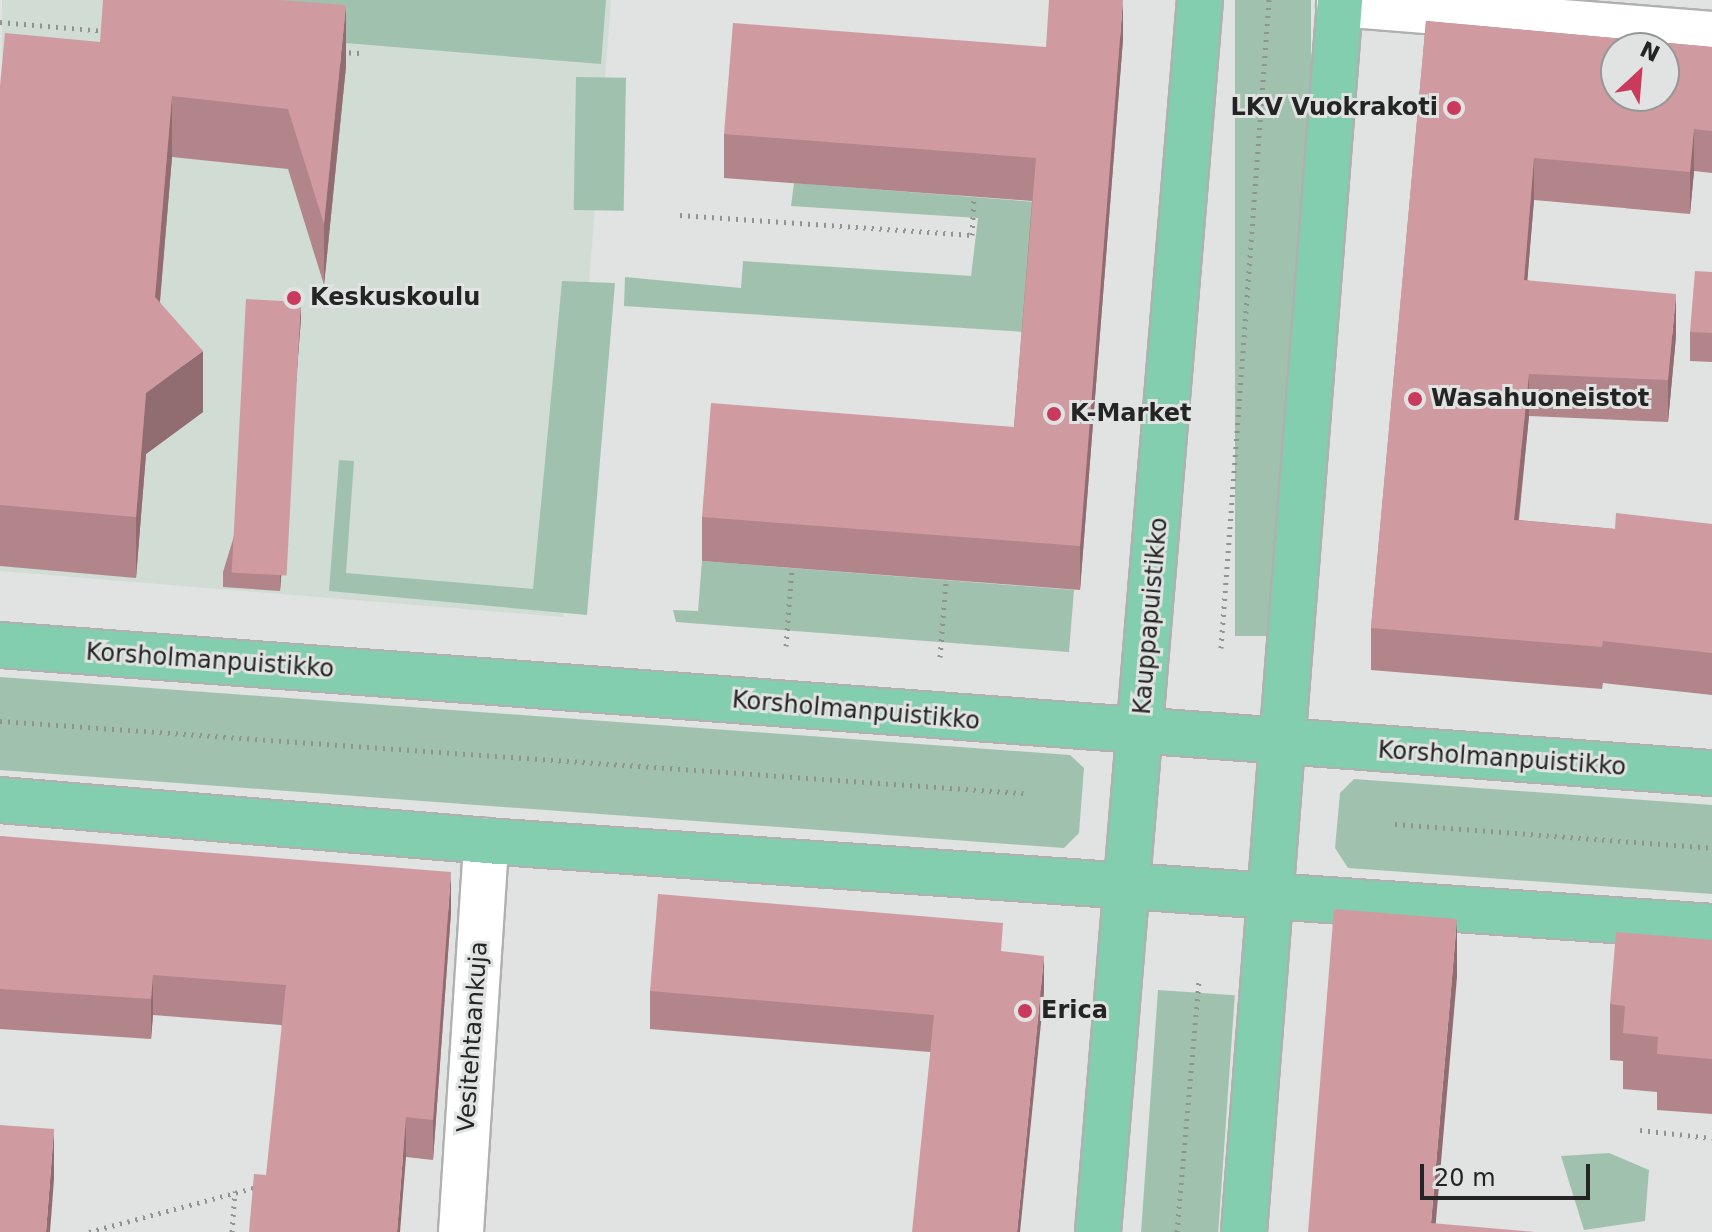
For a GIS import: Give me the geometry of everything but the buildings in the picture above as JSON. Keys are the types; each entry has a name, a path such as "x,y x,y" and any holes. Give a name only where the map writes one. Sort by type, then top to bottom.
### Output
{"main road":[{"name":"Kauppapuistikko","path":"1098,1232 1200,0"},
{"path":"1244,1232 1340,2"},
{"name":"Korsholmanpuistikko","path":"0,645 1141,733 1712,773"},
{"path":"0,800 486,841 1127,883 1712,927"}],"street":[{"path":"1340,2 1712,34"},
{"name":"Vesitehtaankuja","path":"461,1232 486,841"}],"path":[{"path":"1221,648 1269,0"},
{"path":"0,22 110,32"},
{"path":"329,51 360,53"},
{"path":"680,215 972,235 974,197"},
{"path":"786,646 792,568"},
{"path":"940,657 946,580"},
{"path":"0,721 1023,793"},
{"path":"1395,824 1712,848"},
{"path":"1177,1232 1199,978"},
{"path":"1640,1130 1712,1138"},
{"path":"89,1232 235,1191 267,1188"},
{"path":"232,1232 235,1191"}],"shaded area":[{"name":"Keskuskoulu","path":"2,0 611,0 563,617 0,571"}],"green space":[{"path":"177,0 606,0 601,64 174,29"},
{"path":"1235,0 1311,0 1311,636 1235,636"},
{"path":"576,77 626,78 624,211 574,210"},
{"path":"794,183 1036,202 1024,332 624,306 625,277 741,288 743,261 971,276 978,218 791,206"},
{"path":"562,281 615,283 587,615 329,591 339,460 354,461 346,573 533,589"},
{"path":"702,561 1074,590 1069,652 676,622 673,610 698,611"},
{"path":"0,677 1070,755 1084,768 1079,833 1064,848 0,770"},
{"path":"1354,779 1712,805 1712,894 1348,868 1335,848 1340,793"},
{"path":"1158,990 1235,995 1218,1232 1141,1232"},
{"path":"1609,1153 1649,1170 1645,1221 1584,1230 1561,1156"}],"place":[{"name":"LKV Vuokrakoti","path":"1454,108"},
{"name":"Keskuskoulu","path":"294,298"},
{"name":"Wasahuoneistot","path":"1415,399"},
{"name":"K-Market","path":"1054,414"},
{"name":"Erica","path":"1025,1011"}]}
